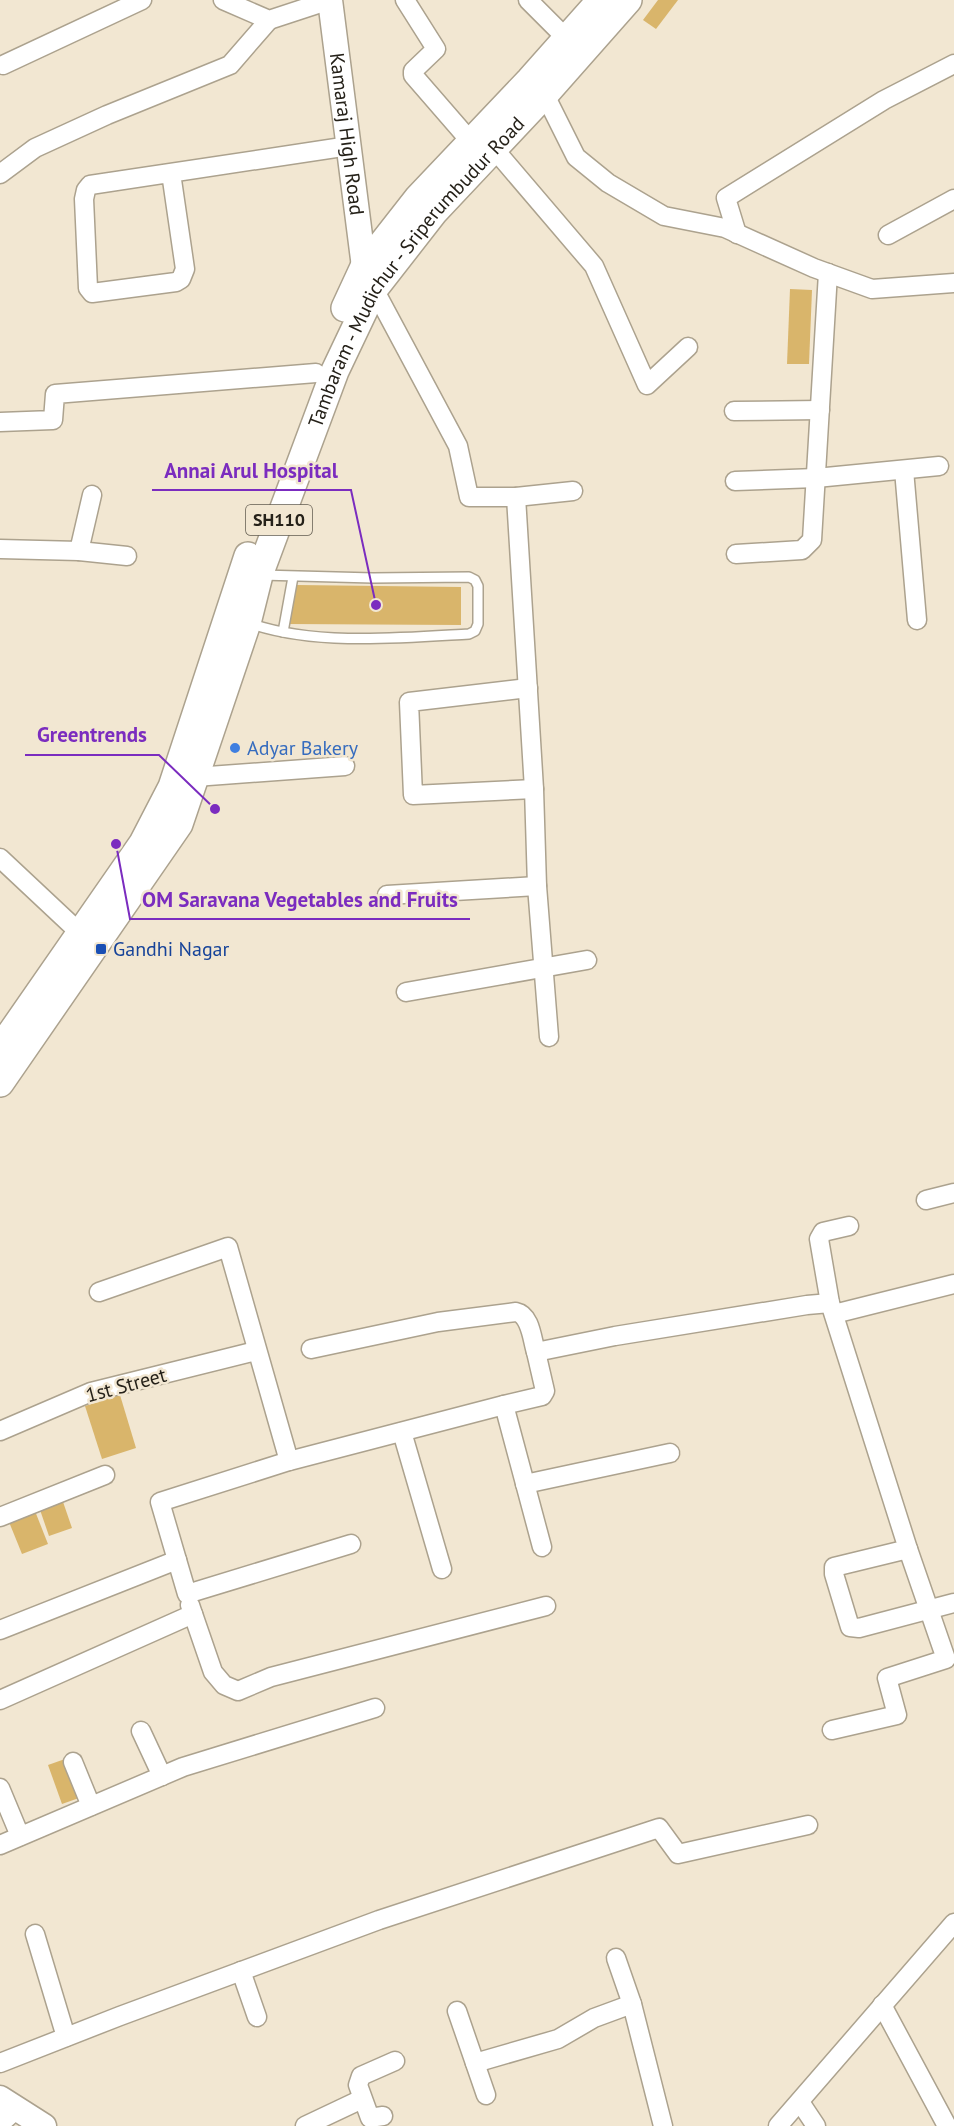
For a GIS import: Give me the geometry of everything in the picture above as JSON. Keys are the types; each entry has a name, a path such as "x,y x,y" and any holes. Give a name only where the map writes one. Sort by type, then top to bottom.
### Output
{"main road":[{"name":"Tambaram - Mudichur - Sriperumbudur Road","path":"540,84 567,39 601,0"},
{"name":"Tambaram - Mudichur - Sriperumbudur Road","path":"0,1083 88,938 172,788 241,572 316,373 369,278 434,212 483,146 540,84 628,0"},
{"name":"Tambaram - Mudichur - Sriperumbudur Road","path":"0,1048 179,824 247,623 259,575 369,278"}],"street":[{"path":"3,65 142,0"},
{"path":"223,0 269,20"},
{"path":"0,174 35,148 107,114 230,66 269,20 330,0"},
{"name":"Kamaraj High Road","path":"330,0 369,278"},
{"path":"405,0 436,50 413,71 412,75 483,146 594,266 647,385 688,347"},
{"path":"528,0 567,39"},
{"path":"737,234 726,198 884,100 954,64"},
{"path":"540,84 576,157 608,183 664,216 725,228 828,273 872,289 954,283"},
{"path":"171,173 185,269 181,279 176,282 92,292 88,288 84,200 86,190 90,185 349,146"},
{"path":"888,235 954,199"},
{"path":"736,554 802,550 812,540 828,273"},
{"path":"369,278 458,446 469,497 516,497 573,491"},
{"path":"0,422 53,420 55,394 316,373"},
{"path":"734,411 820,411"},
{"path":"735,481 816,478 939,466"},
{"path":"904,470 917,620"},
{"path":"79,551 92,495"},
{"path":"516,497 534,789 537,886 549,1037"},
{"path":"0,549 79,551 127,556"},
{"path":"528,688 409,702 412,795 534,789"},
{"path":"195,777 345,766"},
{"path":"0,858 88,938"},
{"path":"387,895 537,886"},
{"path":"406,992 587,960"},
{"path":"926,1200 954,1193"},
{"path":"832,1730 897,1715 887,1678 946,1659 908,1549 832,1308 819,1239 824,1232 849,1226"},
{"path":"99,1292 228,1247 289,1461"},
{"path":"536,1352 627,1334 807,1305 832,1308 954,1284"},
{"path":"311,1349 438,1322 522,1313 526,1318 545,1391 542,1396 289,1461 160,1502 193,1614 213,1672 224,1685 238,1691 271,1677 546,1606"},
{"name":"1st Street","path":"0,1431 91,1392 256,1351"},
{"path":"504,1405 542,1547"},
{"path":"402,1432 442,1569"},
{"path":"525,1484 670,1453"},
{"path":"0,1517 105,1475"},
{"path":"187,1594 351,1544"},
{"path":"908,1549 834,1567 834,1575 850,1627 859,1628 954,1603"},
{"path":"0,1630 177,1560"},
{"path":"0,1700 193,1614"},
{"path":"0,1845 183,1767 375,1708"},
{"path":"141,1731 162,1776"},
{"path":"73,1762 91,1806"},
{"path":"0,1788 20,1836"},
{"path":"0,2063 379,1920 659,1828 678,1854 808,1825"},
{"path":"778,2126 954,1923"},
{"path":"35,1934 66,2037"},
{"path":"616,1958 632,2004 663,2126"},
{"path":"241,1971 257,2017"},
{"path":"475,2063 558,2039 594,2018 632,2004"},
{"path":"882,2005 947,2126"},
{"path":"457,2011 486,2095"},
{"path":"383,2116 370,2118 357,2085 361,2076 395,2061"},
{"path":"305,2126 362,2099"},
{"path":"800,2102 816,2126"},
{"path":"6,2110 44,2126"}],"lane":[{"path":"247,623 268,630 320,637 406,638 469,634 475,631 478,624 478,586 475,580 469,578 259,575"},
{"path":"282,632 293,577"}],"building":[{"path":"658,0 678,0 656,29 643,20"},
{"path":"790,289 812,290 809,364 787,364"},
{"path":"297,585 461,587 461,625 287,624"},
{"path":"120,1395 136,1448 102,1459 85,1406"},
{"path":"62,1499 72,1528 49,1536 39,1507"},
{"path":"33,1506 48,1544 22,1554 7,1517"},
{"path":"65,1759 79,1798 62,1804 48,1765"}],"place":[{"name":"Annai Arul Hospital","path":"376,605"},
{"name":"Adyar Bakery","path":"235,748"},
{"name":"Greentrends","path":"215,809"},
{"name":"OM Saravana Vegetables and Fruits","path":"116,844"},
{"name":"Gandhi Nagar","path":"101,949"}]}
